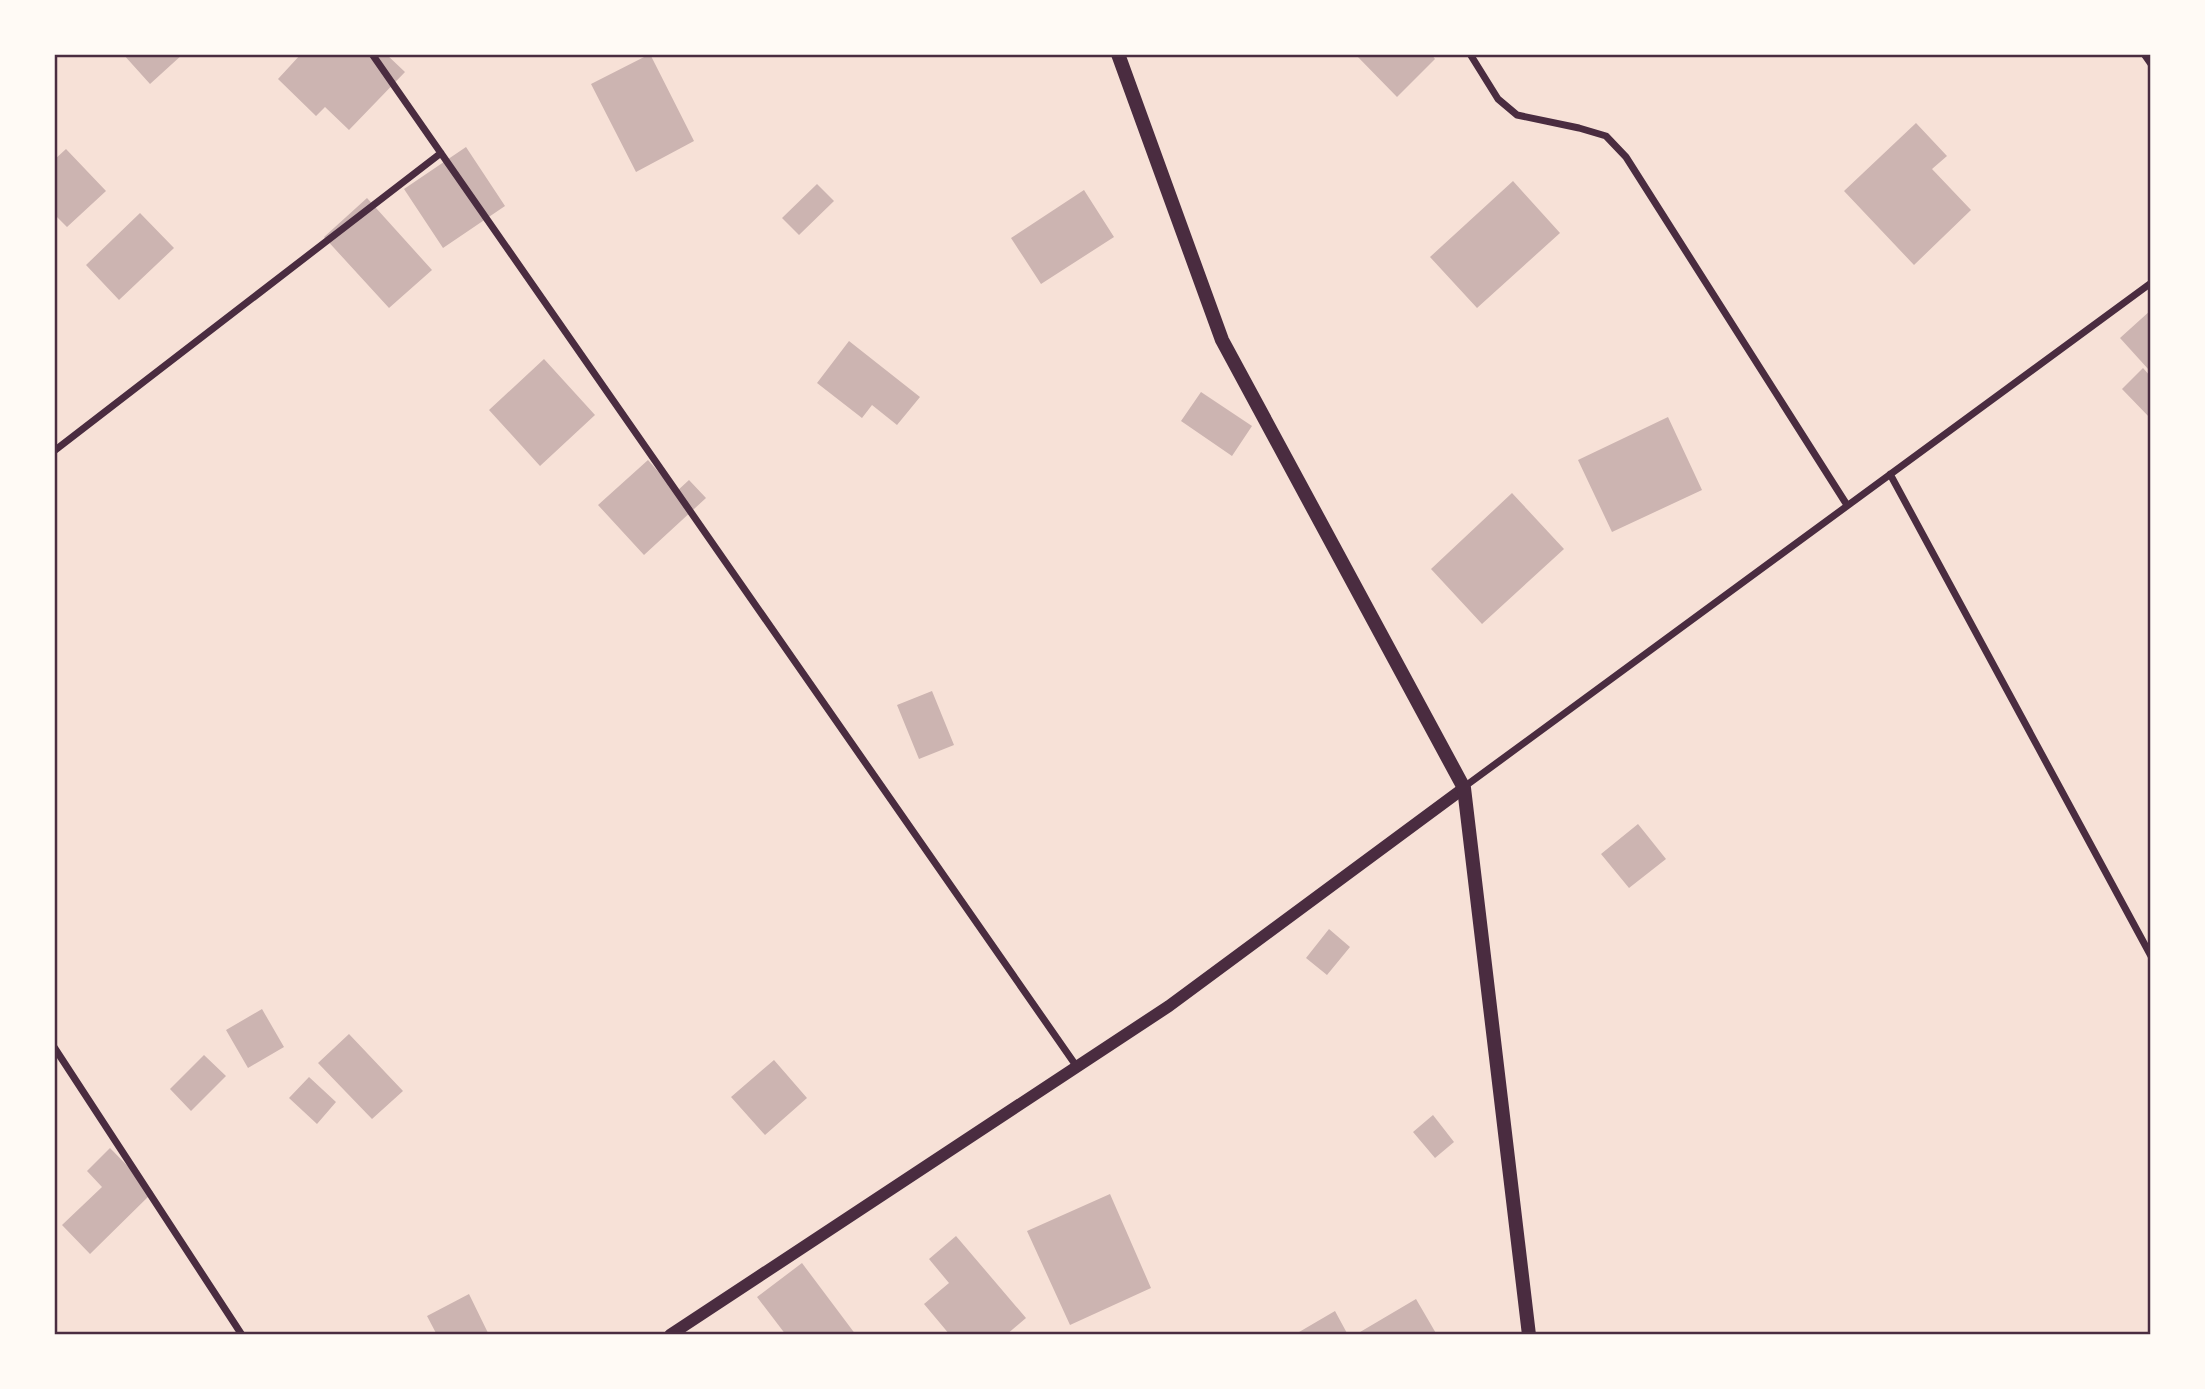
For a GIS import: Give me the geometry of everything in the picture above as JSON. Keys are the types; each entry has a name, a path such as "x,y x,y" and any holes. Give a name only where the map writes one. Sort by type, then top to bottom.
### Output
{"main road":[{"path":"1118,54 1222,340 1464,788 1529,1335"}],"street":[{"path":"372,54 1077,1067"},
{"path":"1470,54 1498,99 1517,115 1606,136 1626,157 1847,505"},
{"path":"2144,54 2151,64"},
{"path":"54,451 441,153"},
{"path":"670,1335 1169,1006 2151,283"},
{"path":"1890,474 2151,956"},
{"path":"54,1047 242,1335"}],"building":[{"path":"123,54 183,54 150,84"},
{"path":"301,54 386,54 405,72 349,130 325,107 316,116 278,79"},
{"path":"650,54 694,141 636,172 591,84"},
{"path":"1355,54 1431,54 1435,59 1397,97"},
{"path":"1916,123 1947,156 1932,169 1971,210 1914,265 1844,191"},
{"path":"466,147 505,206 443,248 404,189"},
{"path":"66,149 106,191 67,227 54,214 54,160"},
{"path":"1513,181 1560,233 1477,308 1430,257"},
{"path":"817,184 834,201 799,235 782,218"},
{"path":"1084,190 1114,237 1041,284 1011,238"},
{"path":"367,198 432,270 389,308 324,237"},
{"path":"140,213 174,248 119,300 86,265"},
{"path":"2151,310 2151,369 2149,370 2120,338"},
{"path":"849,341 920,397 897,425 872,405 862,418 817,383"},
{"path":"544,359 595,415 540,466 489,410"},
{"path":"2143,368 2151,377 2151,419 2122,389"},
{"path":"1201,392 1252,426 1232,456 1181,421"},
{"path":"1668,417 1702,490 1612,532 1578,460"},
{"path":"648,460 676,492 689,480 706,498 644,555 598,505"},
{"path":"1512,493 1564,549 1482,624 1431,569"},
{"path":"932,691 954,745 919,759 897,705"},
{"path":"1638,824 1666,859 1629,888 1601,854"},
{"path":"1329,929 1350,947 1327,975 1306,958"},
{"path":"262,1009 284,1047 248,1068 226,1030"},
{"path":"349,1034 403,1091 372,1119 318,1063"},
{"path":"204,1055 226,1076 191,1111 170,1089"},
{"path":"774,1060 807,1098 765,1135 731,1097"},
{"path":"309,1077 336,1102 317,1124 289,1098"},
{"path":"1433,1115 1454,1142 1435,1158 1413,1132"},
{"path":"110,1148 153,1192 90,1254 62,1225 102,1187 87,1171"},
{"path":"1110,1194 1151,1288 1070,1325 1027,1231"},
{"path":"956,1236 1026,1318 1006,1335 950,1335 924,1304 949,1283 929,1259"},
{"path":"802,1263 856,1335 786,1335 757,1297"},
{"path":"469,1294 489,1335 437,1335 427,1316"},
{"path":"1416,1299 1437,1335 1355,1335"},
{"path":"1335,1311 1348,1335 1294,1335"}]}
